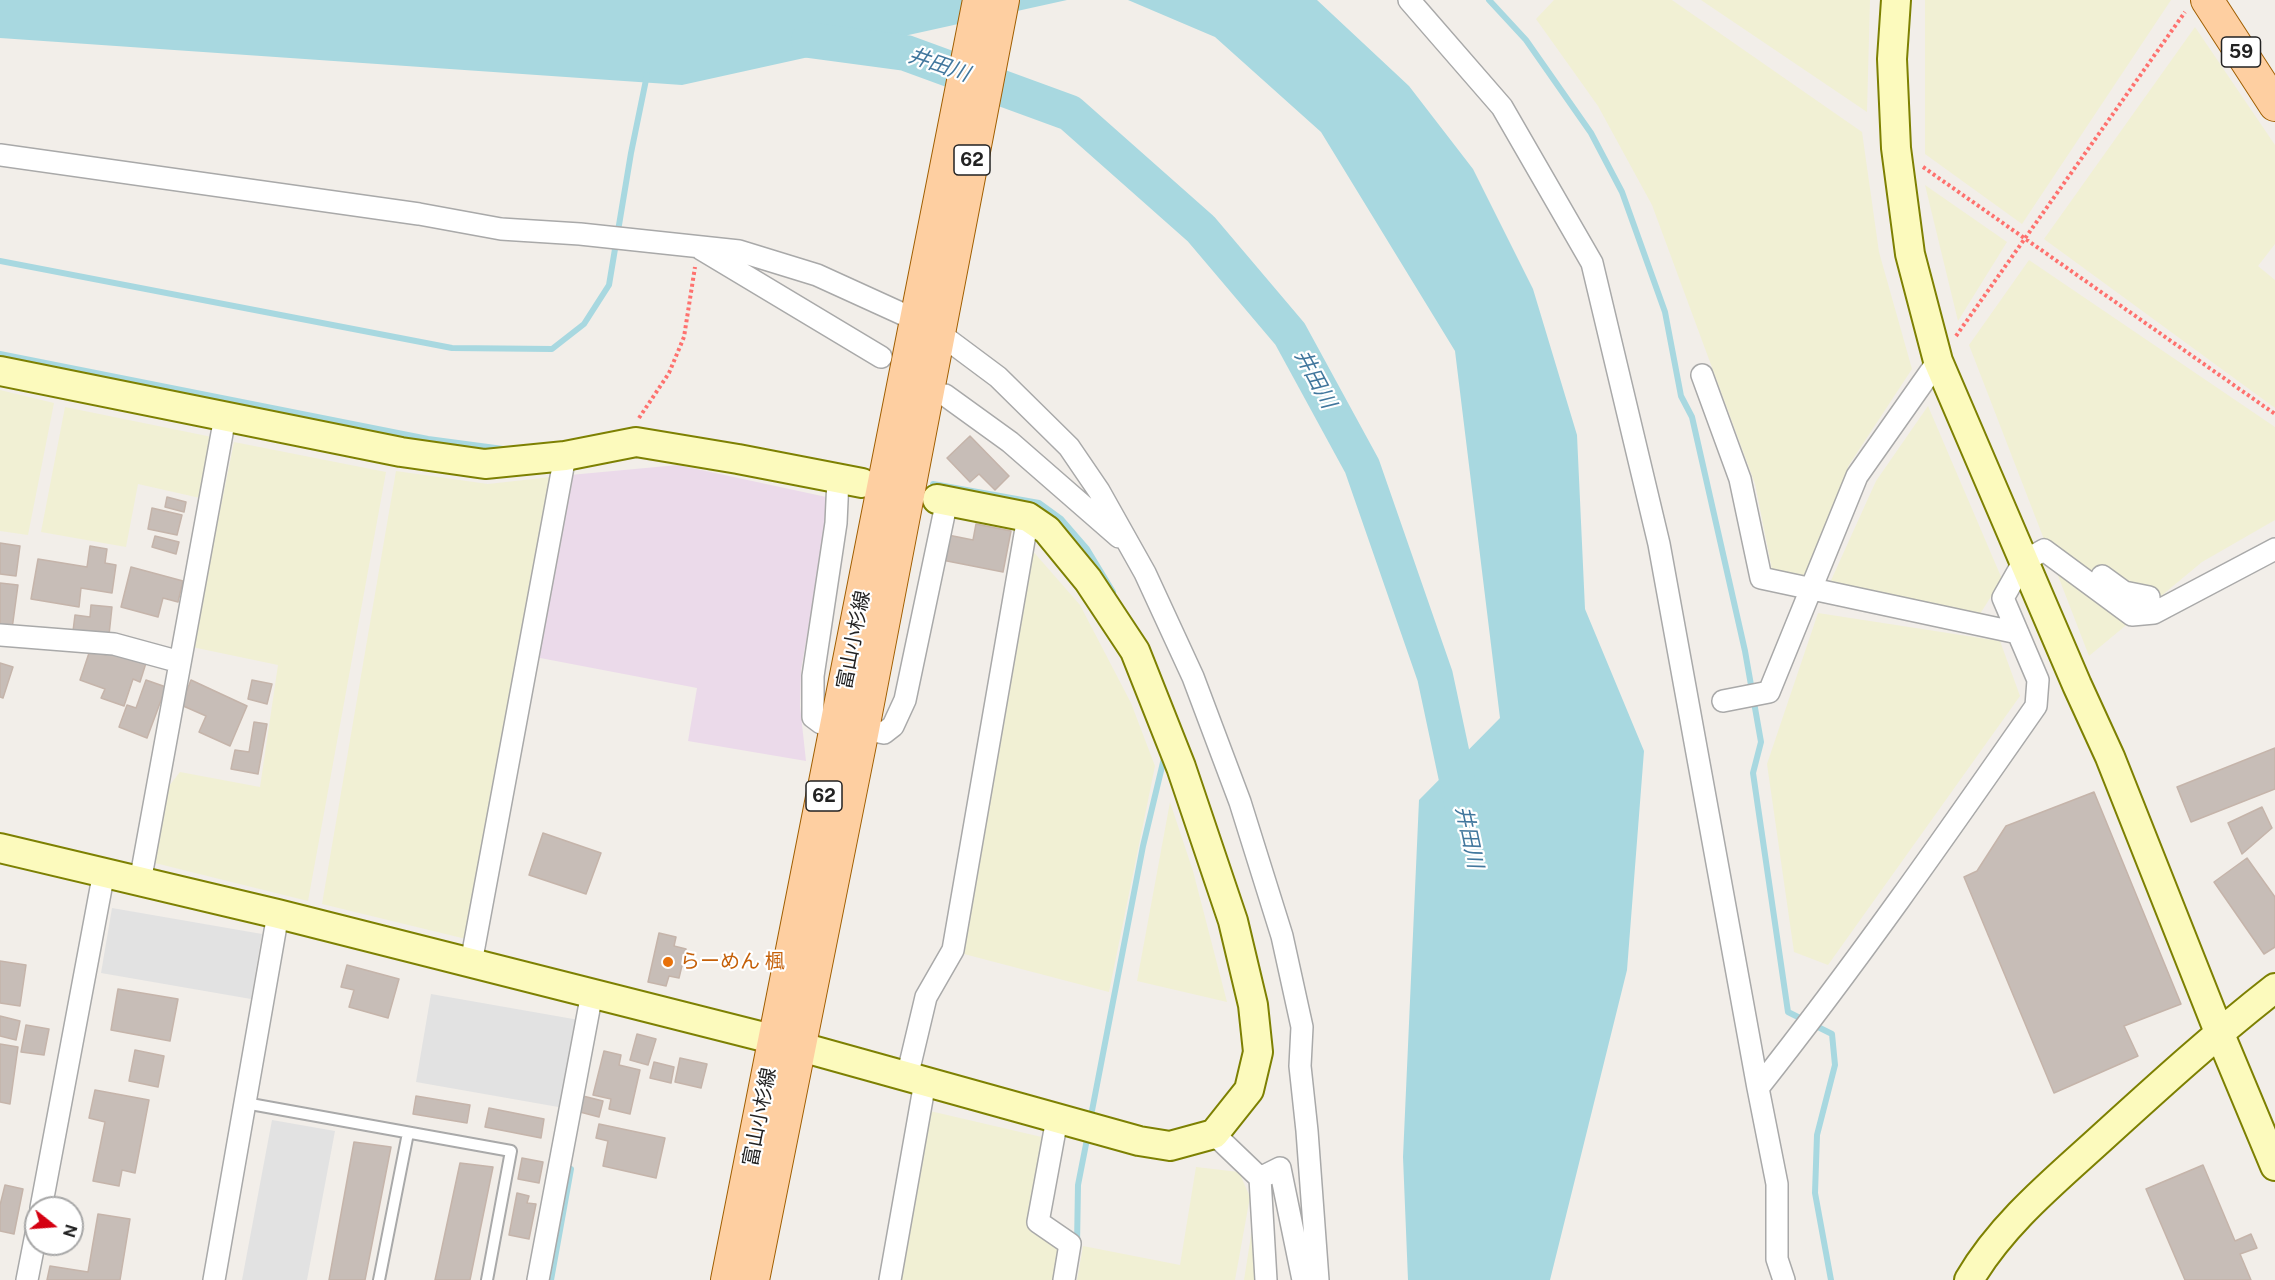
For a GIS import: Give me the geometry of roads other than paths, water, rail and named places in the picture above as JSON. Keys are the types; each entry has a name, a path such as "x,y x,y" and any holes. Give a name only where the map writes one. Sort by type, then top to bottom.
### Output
{"main road":[{"name":"富山小杉線","path":"929,321 979,0"},
{"name":"富山小杉線","path":"753,1280 788,1043 929,321 1003,0"},
{"name":"59","path":"2197,5 2275,105"},
{"name":"富山小杉線","path":"727,1280 788,1043"}],"street":[{"path":"1409,0 1502,107 1592,263 1659,544 1777,1184 1778,1259 1784,1280"},
{"path":"1896,0 1892,59 1896,148 1910,254 1938,361 2034,556 2110,757 2219,1032 2275,1166"},
{"path":"0,155 419,214 501,229 580,234 739,251 817,275 929,321 998,378 1069,447 1099,491 1145,573 1193,676 1240,802 1282,936 1302,1026 1300,1066 1307,1131 1317,1280"},
{"path":"698,247 881,357"},
{"path":"1723,701 1769,692 1857,476 1938,361"},
{"path":"0,370 401,453 485,464 565,456 636,442 850,481 836,523 813,676 813,717 821,723 884,733 893,726 905,700 942,500 1028,517 1047,530 1088,580 1135,651 1181,767 1233,921 1253,1005 1258,1052 1249,1090 1214,1134 1170,1146 1139,1141 788,1043 278,914 0,848"},
{"path":"1702,375 1740,479 1761,578 2018,633"},
{"path":"945,395 1010,442 1130,547"},
{"path":"140,882 225,417"},
{"path":"471,963 565,456"},
{"path":"890,1280 926,997 953,950 1028,517"},
{"path":"2034,556 2132,615 2154,613 2275,549"},
{"path":"1758,1088 1834,991 1893,910 2036,706 2038,680 2003,598 2034,556 2066,550 2124,592 2148,597"},
{"path":"0,635 114,644 180,662"},
{"path":"43,1196 104,872"},
{"path":"214,1280 278,914"},
{"path":"1969,1280 1983,1255 2033,1200 2219,1032 2275,988"},
{"path":"538,1280 592,993"},
{"path":"1057,1119 1038,1222 1070,1244 1064,1280"},
{"path":"1214,1134 1260,1178 1266,1280"},
{"path":"1260,1178 1280,1168 1303,1280"},
{"path":"27,1280 32,1256"}],"lane":[{"path":"245,1103 511,1151 488,1280"},
{"path":"379,1280 408,1133"}],"water":[{"path":"0,0 1067,0 682,85 0,38"},
{"path":"1128,0 1317,0 1409,86 1473,169 1533,289 1577,435 1585,609 1644,751 1627,970 1550,1280 1408,1280 1403,1157 1419,800 1500,718 1455,351 1321,132 1215,37"}],"waterway":[{"path":"1489,0 1526,40 1591,133 1622,192 1665,312 1681,396 1692,417 1745,651 1761,742 1753,773 1788,1012 1832,1034 1835,1065 1817,1135 1815,1193 1831,1280"},
{"name":"井田川","path":"809,40 906,53 1070,113 1201,229 1290,334 1362,466 1435,676 1464,812"},
{"path":"0,261 452,348 552,349 584,324 609,285 631,153 647,75"},
{"path":"0,354 428,439 503,449"},
{"path":"933,484 1039,503 1061,519 1087,549 1113,592"},
{"path":"1090,1121 1143,846 1165,754"},
{"path":"1077,1245 1078,1185 1088,1134"},
{"path":"551,1280 571,1169"}],"place":[{"name":"らーめん 楓","path":"668,962"}]}
